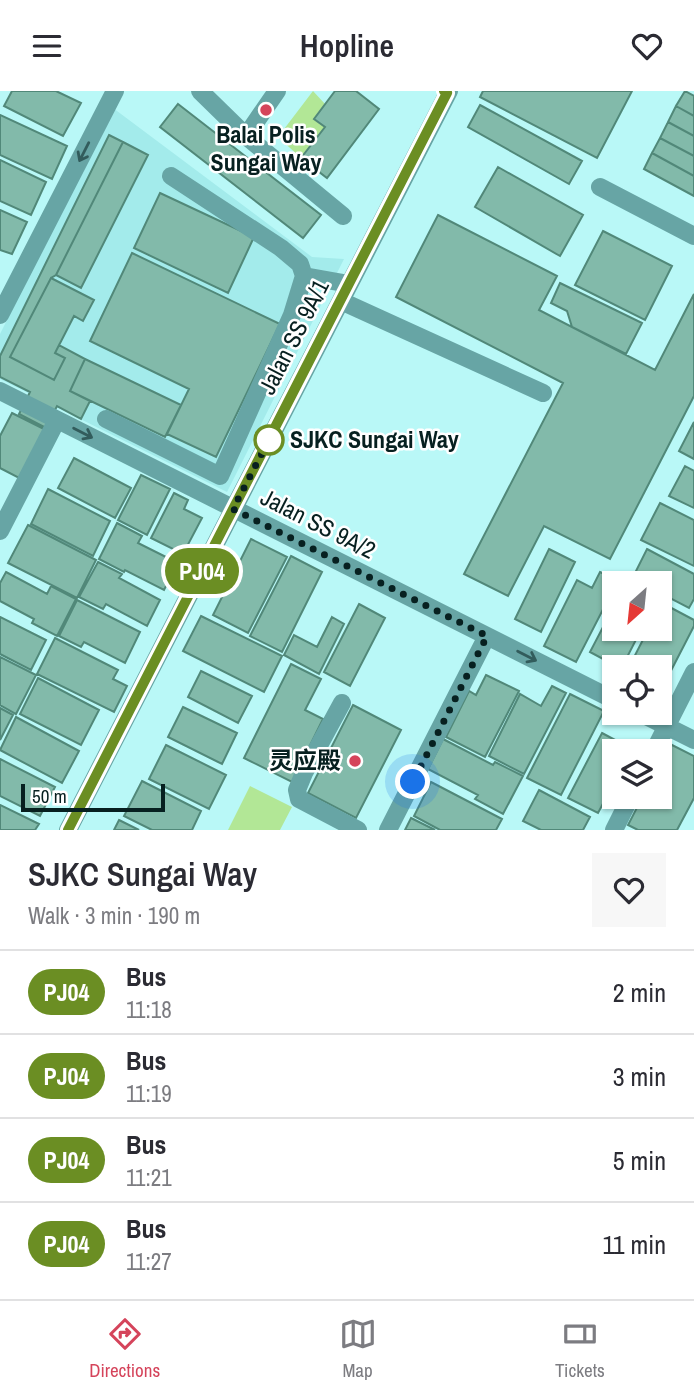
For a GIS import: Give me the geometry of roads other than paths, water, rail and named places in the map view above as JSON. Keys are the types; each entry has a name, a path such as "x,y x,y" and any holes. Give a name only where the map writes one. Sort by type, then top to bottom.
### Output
{"street":[{"path":"0,315 115,91"},
{"path":"200,91 246,137 343,216"},
{"path":"246,137 277,91"},
{"name":"Jalan SS 9A/1","path":"68,830 447,92"},
{"path":"106,419 220,476 292,315 304,275 300,264 281,248 171,176"},
{"path":"600,187 694,236"},
{"path":"304,275 349,284"},
{"path":"341,301 544,394"},
{"name":"Jalan SS 9A/2","path":"0,391 602,694"},
{"path":"0,531 57,420"},
{"path":"388,830 487,636"},
{"path":"660,739 694,672"},
{"path":"342,703 297,790 299,799 358,830"},
{"path":"666,726 694,740"},
{"path":"614,830 624,809"}],"place":[{"name":"Balai Polis Sungai Way","path":"266,110"},
{"name":"SJKC Sungai Way","path":"269,440"},
{"name":"灵应殿","path":"355,761"}]}
